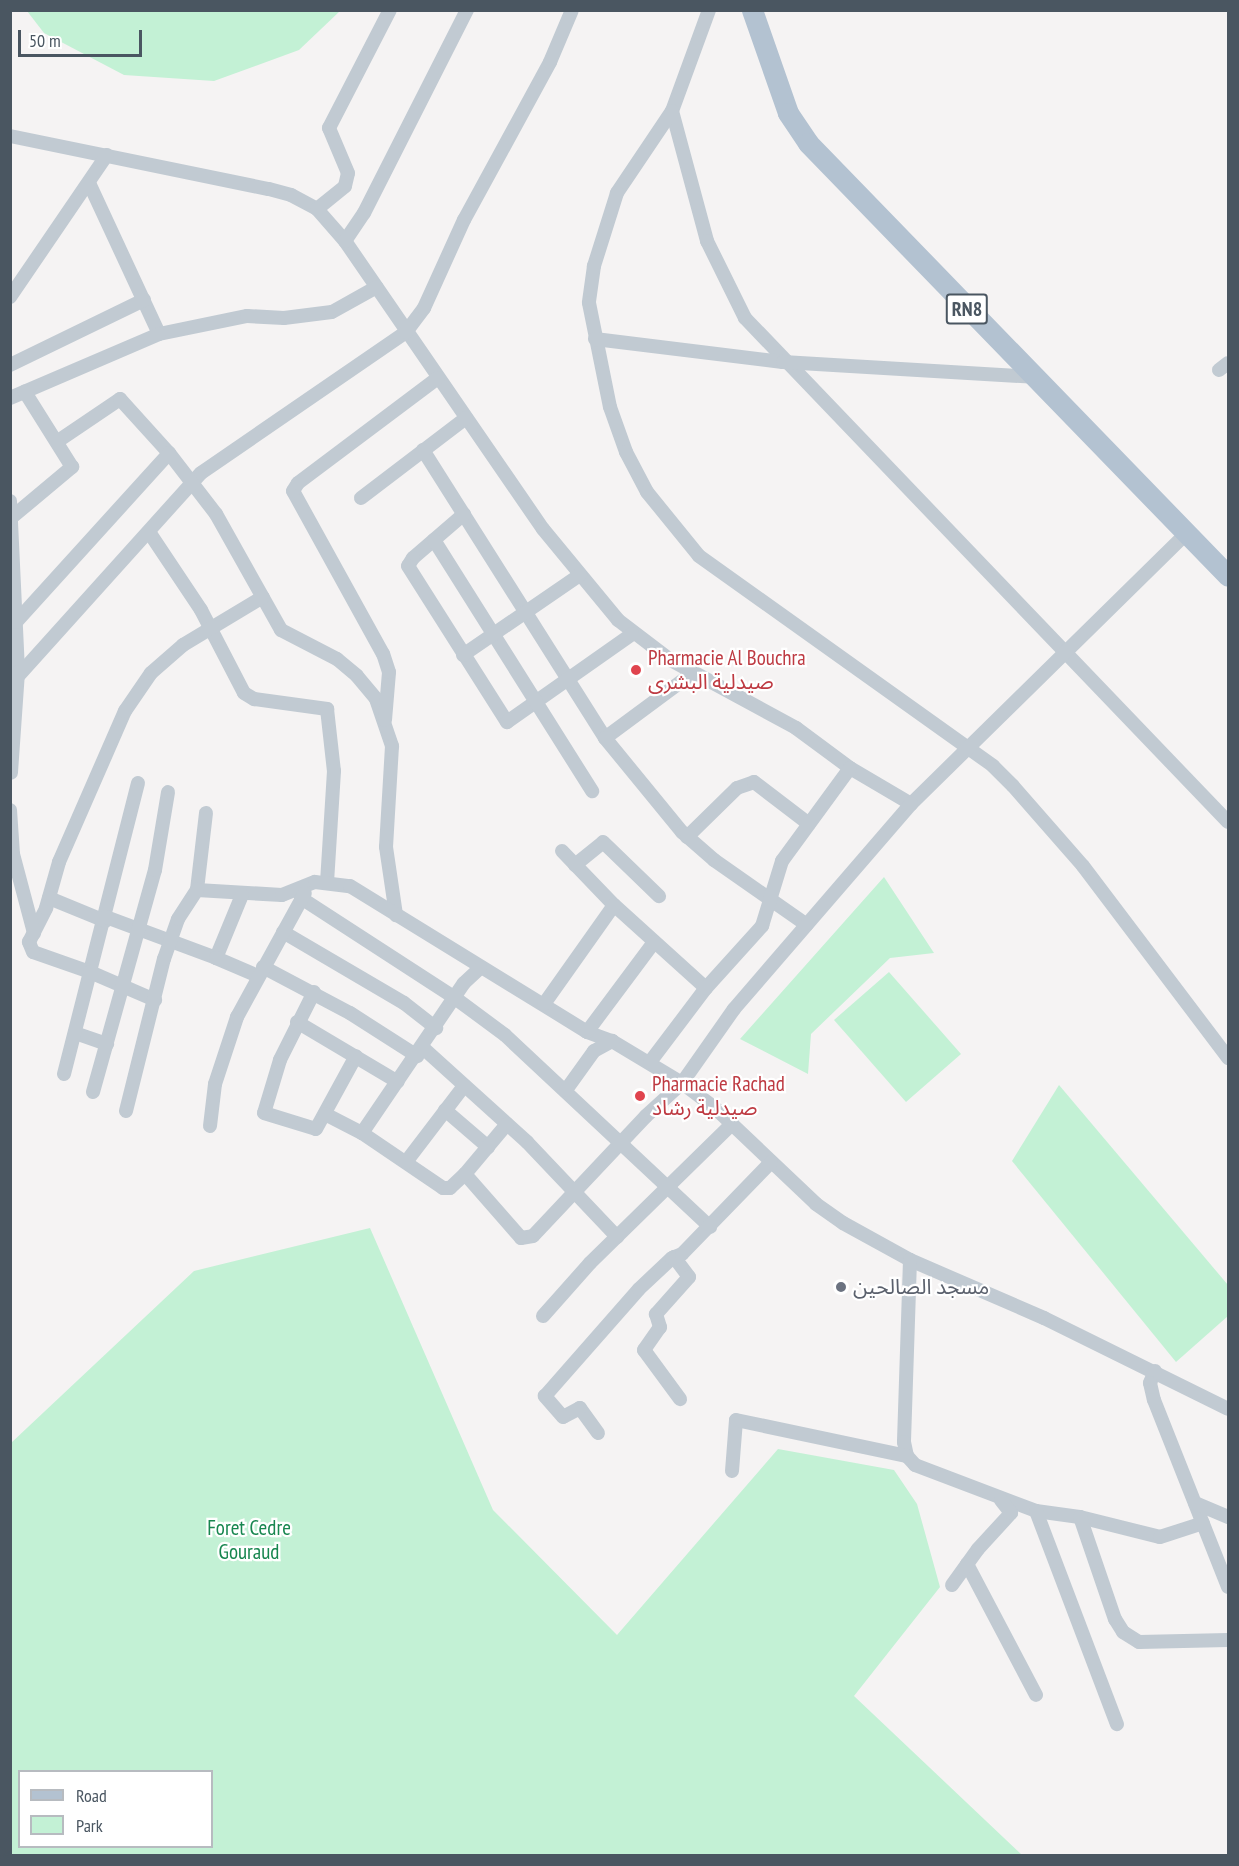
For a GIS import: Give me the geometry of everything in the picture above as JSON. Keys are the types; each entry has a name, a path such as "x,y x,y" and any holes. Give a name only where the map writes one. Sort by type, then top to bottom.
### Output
{"main road":[{"name":"RN8","path":"752,10 788,113 808,143 1186,533 1226,567"}],"street":[{"path":"317,209 345,186 348,173 329,128 390,10"},
{"path":"345,242 364,213 467,10"},
{"path":"10,685 18,672 213,464 406,332 424,309 464,220 550,62 572,10"},
{"path":"709,10 672,111 617,193 605,228 589,303 610,407 626,452 647,492 674,529 699,556 747,594 967,748 1013,786 1076,858 1228,1058"},
{"path":"672,111 707,241 727,286 745,318 783,362 1228,822"},
{"path":"10,136 269,189 317,209 345,242 466,418 580,575 632,634 693,673 796,728 850,768 911,804"},
{"path":"10,297 107,155"},
{"path":"89,183 159,334"},
{"path":"10,398 159,334 247,316 284,318 332,312 377,287"},
{"path":"10,365 144,300"},
{"path":"595,339 783,362 1034,377"},
{"path":"385,721 389,672 383,654 294,491 298,483 438,378"},
{"path":"11,518 72,467 26,392"},
{"path":"58,441 117,398 194,483 285,634 322,649 357,676 376,699 385,721 394,766 386,847 396,915"},
{"path":"361,498 466,418"},
{"path":"423,450 605,738 687,837 807,925"},
{"path":"16,622 169,453"},
{"path":"10,501 18,672 10,779"},
{"path":"464,514 410,561 410,571 507,722 538,704 632,634"},
{"path":"149,532 209,627 244,693 254,699 327,709 334,771 321,882 301,898 260,972 226,1044 215,1084 210,1126"},
{"path":"465,1174 525,1240 533,1236 576,1194 646,1116 682,1083 734,1009 911,804 1066,654 1186,533"},
{"path":"434,540 592,791"},
{"path":"463,655 580,575"},
{"path":"155,1000 90,972 33,952 29,942 49,898 71,830 125,711 151,673 209,627 263,597"},
{"path":"605,738 693,673"},
{"path":"650,1062 706,988 762,926 782,861 850,768"},
{"path":"687,837 737,788 754,782 809,824"},
{"path":"64,1074 106,919 138,783"},
{"path":"93,1092 154,870 168,792"},
{"path":"10,810 13,854 34,933"},
{"path":"126,1111 170,943 178,919 197,891 206,813"},
{"path":"575,865 601,843 606,844 659,896"},
{"path":"562,851 614,905 706,988"},
{"path":"197,891 242,895 282,895 321,882 350,886 587,1032 612,1041 682,1083 732,1124 816,1204 843,1223 910,1260 1155,1371 1228,1409"},
{"path":"216,958 242,895"},
{"path":"49,898 170,943 314,992 420,1052 464,1086 507,1124 617,1237"},
{"path":"301,898 455,998 566,1090 710,1227"},
{"path":"544,1004 614,905"},
{"path":"283,932 404,1003 436,1028"},
{"path":"587,1032 654,942"},
{"path":"362,1133 420,1052 455,998 480,968"},
{"path":"314,992 280,1060 264,1113 316,1129 356,1056"},
{"path":"297,1022 398,1082"},
{"path":"75,1034 107,1044"},
{"path":"566,1090 594,1052 612,1041"},
{"path":"406,1162 464,1086"},
{"path":"445,1110 488,1147"},
{"path":"325,1114 362,1133 447,1190 465,1174 507,1124"},
{"path":"543,1316 668,1185 732,1124"},
{"path":"598,1433 580,1408 563,1417 545,1396 639,1289 710,1227 771,1162"},
{"path":"674,1257 689,1277 656,1314 660,1327 644,1348 680,1400"},
{"path":"910,1260 904,1442 907,1456 915,1465 1001,1500 1036,1511 1080,1517 1160,1537 1203,1523"},
{"path":"1155,1371 1150,1383 1154,1400 1228,1587"},
{"path":"732,1471 736,1420 907,1456"},
{"path":"952,1585 1011,1513 1001,1500"},
{"path":"1195,1503 1228,1517"},
{"path":"1036,1511 1117,1724"},
{"path":"1080,1517 1115,1619 1123,1632 1139,1642 1228,1640"},
{"path":"967,1564 1036,1695"}],"green space":[{"path":"27,11 340,11 299,50 214,81 124,75 44,33"},
{"path":"884,877 934,953 890,958 811,1034 808,1074 740,1039"},
{"path":"889,972 961,1054 906,1102 834,1020"},
{"path":"1059,1085 1228,1285 1228,1316 1176,1362 1012,1161"},
{"name":"Foret Cedre Gouraud","path":"370,1228 493,1510 617,1635 778,1449 894,1470 917,1504 940,1587 854,1696 1022,1855 11,1855 11,1443 194,1271"}],"place":[{"name":"Pharmacie Al Bouchra صيدلية البشرى","path":"636,670"},
{"name":"Pharmacie Rachad صيدلية رشاد","path":"640,1096"},
{"name":"مسجد الصالحين","path":"841,1287"}]}
